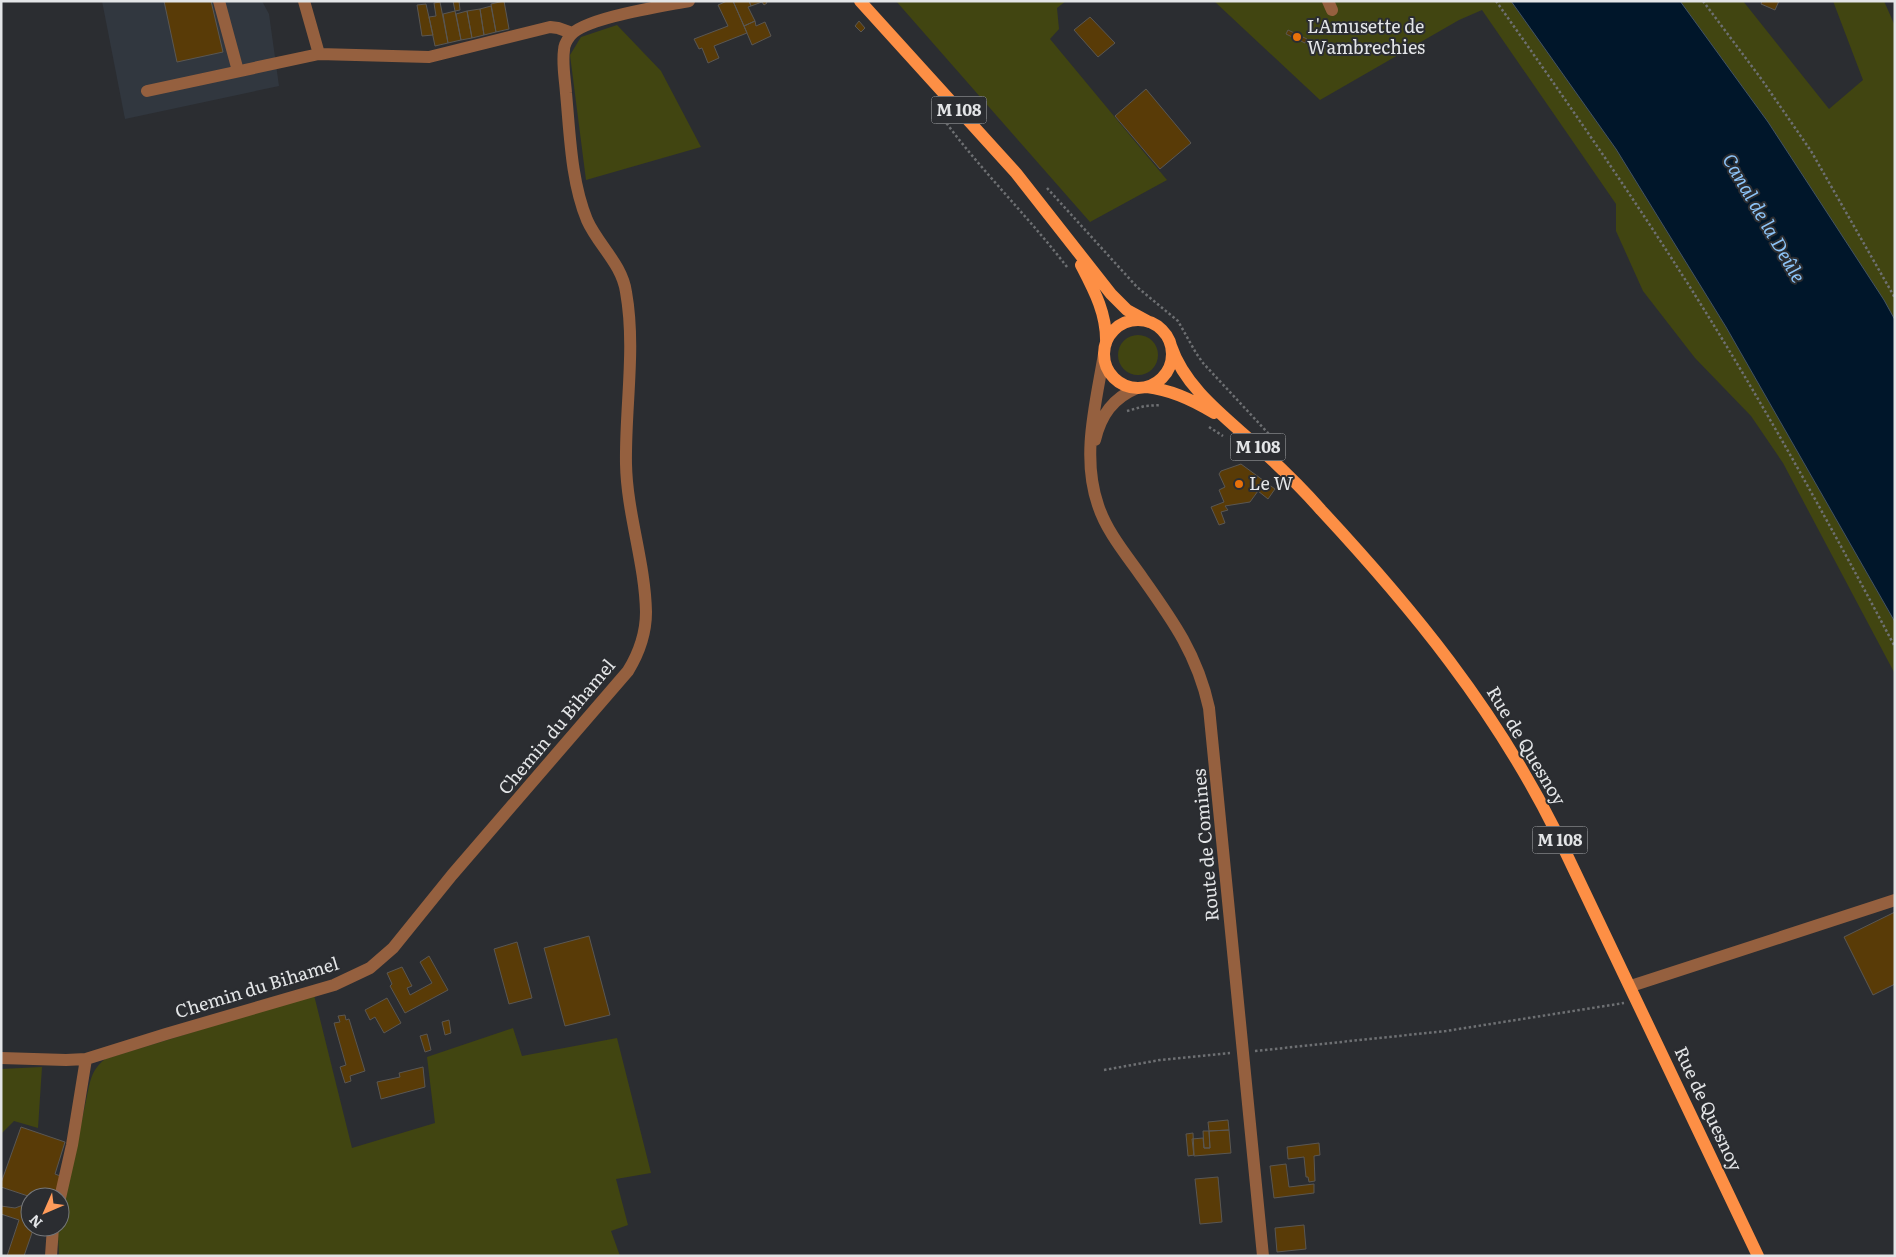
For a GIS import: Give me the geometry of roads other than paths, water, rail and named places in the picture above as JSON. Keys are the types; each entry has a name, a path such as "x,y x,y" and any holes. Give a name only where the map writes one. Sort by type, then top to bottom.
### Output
{"main road":[{"name":"M 108","path":"860,1 1016,173 1115,298 1136,316 1149,322"},
{"name":"M 108","path":"1056,222 1095,293 1105,323 1105,349"},
{"path":"1134,320 1149,322 1158,326 1165,333 1171,346 1172,356 1169,370 1160,381 1142,388 1128,387 1116,380 1107,368 1105,349 1110,336 1120,325 1134,320"},
{"name":"Rue de Quesnoy","path":"1171,346 1183,372 1229,422 1285,472 1322,511 1418,620 1472,689 1496,726 1548,816 1631,1002 1758,1256"},
{"name":"Rue de Quesnoy","path":"1142,388 1172,391 1190,399 1229,422"}],"street":[{"path":"219,1 238,71"},
{"path":"304,1 319,54"},
{"path":"147,91 319,54 429,57 550,28 558,28 572,33 579,28 609,18 688,1"},
{"name":"Chemin du Bihamel","path":"1,1058 86,1059 327,987 370,968 393,948 452,875 617,686 634,662 642,638 646,612 644,587 628,494 626,465 629,349 628,310 623,280 615,263 588,222 579,194 571,145 563,56 564,47 572,33"},
{"name":"Route de Comines","path":"1105,349 1091,423 1091,462 1095,494 1104,520 1122,550 1177,627 1195,659 1204,683 1209,708 1263,1256"},
{"name":"Route de Comines","path":"1091,462 1098,429 1105,414 1122,396 1142,388"},
{"path":"1626,990 1895,900"},
{"path":"62,1187 72,1145 86,1059"},
{"path":"51,1256 52,1237"}],"water":[{"name":"Canal de la Deûle","path":"1511,1 1680,1 1768,122 1884,300 1895,320 1895,622 1726,327 1616,149"}],"place":[{"name":"L'Amusette de Wambrechies","path":"1297,37"},
{"name":"Le W","path":"1239,484"}]}
